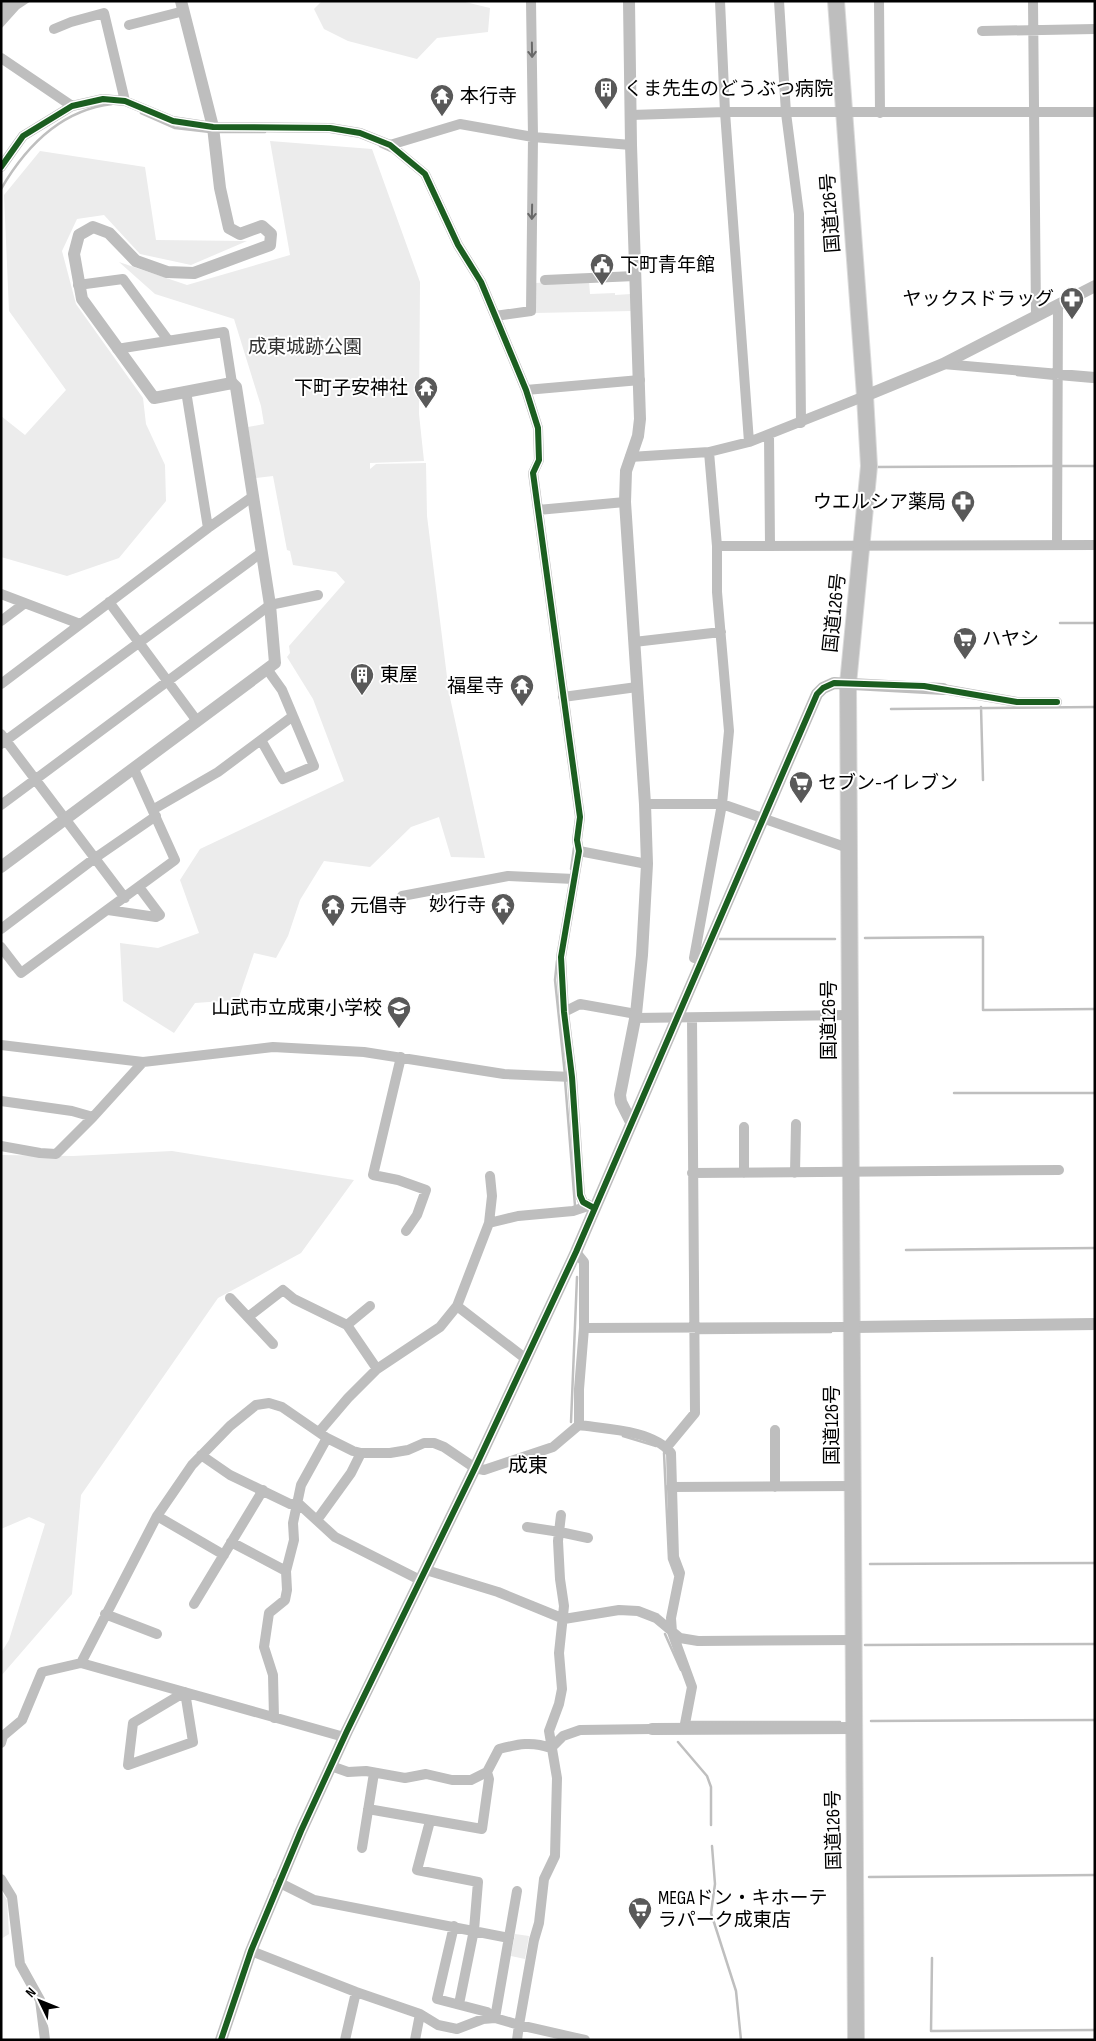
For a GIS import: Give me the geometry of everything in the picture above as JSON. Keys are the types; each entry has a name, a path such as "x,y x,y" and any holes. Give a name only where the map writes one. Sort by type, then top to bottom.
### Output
{"highway":[{"name":"国道126号","path":"836,1 869,466 848,684 856,2040"}],"street":[{"path":"495,316 531,311 532,1"},
{"path":"629,1 631,145 640,419 638,436 626,471 625,502 645,804 646,864 642,955 636,1016 620,1094 621,1102 631,1122"},
{"path":"720,1 725,112 749,442"},
{"path":"778,1 786,113 799,214 802,423"},
{"path":"879,1 880,113"},
{"path":"1033,1 1036,316"},
{"path":"129,25 183,6 214,130 220,188 229,228 240,234 262,226 271,234 270,245 194,273 167,272 136,261 109,233 93,227 79,235 74,254 82,299 154,398 232,383"},
{"path":"54,29 104,13 125,101"},
{"path":"982,31 1095,28"},
{"path":"1,58 72,106"},
{"path":"1,167 23,136 72,106 103,100 125,101 173,121 214,130 330,128 360,133 390,145 426,174 458,245 481,282 526,390 538,428 536,466 533,473 541,509 580,817 574,879 562,957 567,1077 580,1195 583,1202 591,1207"},
{"path":"631,115 725,112 1095,112"},
{"path":"390,145 460,124 533,137 631,145"},
{"path":"545,280 636,276"},
{"path":"78,285 122,278 168,340"},
{"path":"630,457 709,452 749,442 802,423 943,364 1095,286"},
{"path":"1057,545 1058,305"},
{"path":"1,867 275,663 270,605 236,387 232,383 224,332 117,349"},
{"path":"943,364 1095,377"},
{"path":"526,390 640,380"},
{"path":"186,391 208,528"},
{"path":"769,435 770,546"},
{"path":"702,960 694,958 722,804 729,731 717,592 717,546 709,452"},
{"path":"1,684 252,497"},
{"path":"541,509 625,502"},
{"path":"717,546 1095,545"},
{"path":"125,898 36,780 3,740 261,553"},
{"path":"1,594 80,624"},
{"path":"1,805 270,605 318,595"},
{"path":"109,602 197,721"},
{"path":"1,621 25,603"},
{"path":"634,642 720,632"},
{"path":"261,740 283,779 314,766 282,690 267,669"},
{"path":"221,2040 278,1882 344,1737 475,1468 576,1252 591,1207 677,1018 817,694 823,688 834,683 943,689 1017,702 1057,702"},
{"path":"566,697 637,688"},
{"path":"1,929 155,812 218,772 293,716"},
{"path":"1,947 21,972 176,860 134,769"},
{"path":"645,804 722,804 848,848"},
{"path":"578,847 646,864"},
{"path":"402,896 508,876 574,879"},
{"path":"108,910 156,917 160,915 139,887"},
{"path":"564,1012 580,1004 636,1016 677,1018 849,1015"},
{"path":"666,1448 695,1414 692,1018"},
{"path":"1,1045 143,1062 273,1047 364,1052 504,1074 567,1077"},
{"path":"401,1057 373,1175 398,1180 426,1190 417,1215 406,1231"},
{"path":"1,1146 56,1154 143,1062"},
{"path":"1,1101 72,1111 93,1117"},
{"path":"795,1173 796,1124"},
{"path":"744,1127 744,1173"},
{"path":"692,1173 1059,1170"},
{"path":"274,1718 273,1675 264,1647 269,1613 285,1600 287,1590 286,1571 294,1540 294,1523 301,1485 323,1435 348,1398 377,1369 440,1326 458,1306 488,1223 492,1196 490,1176"},
{"path":"488,1223 518,1216 573,1211 591,1207"},
{"path":"576,1252 584,1262 584,1328 579,1389 579,1425"},
{"path":"248,1316 283,1290 294,1299 347,1325 377,1369"},
{"path":"230,1298 273,1344"},
{"path":"347,1325 370,1306"},
{"path":"458,1306 526,1360"},
{"path":"584,1328 852,1328 1095,1324"},
{"path":"81,1663 157,1516 192,1465 230,1426 256,1405 268,1402 282,1407 323,1435 353,1451 361,1453 390,1453 408,1450 424,1442 434,1443 444,1447 475,1468 484,1470 553,1447 579,1425 632,1432 666,1448 671,1453 674,1557 680,1573 671,1618 672,1632 692,1687 684,1729"},
{"path":"775,1430 775,1487"},
{"path":"317,1520 351,1473 361,1453"},
{"path":"201,1455 230,1475 290,1504 298,1504 335,1536 423,1575 498,1592 564,1619 619,1610 638,1611 656,1618 680,1638 698,1641 853,1640"},
{"path":"671,1487 853,1486"},
{"path":"194,1604 263,1490"},
{"path":"517,2040 534,1940 539,1923 544,1879 555,1856 557,1778 549,1731 559,1704 562,1689 559,1653 564,1606 560,1579 558,1541 562,1515"},
{"path":"157,1516 224,1555"},
{"path":"527,1527 588,1538"},
{"path":"231,1542 286,1571"},
{"path":"105,1614 157,1634"},
{"path":"1,1742 3,1736 22,1720 42,1672 81,1663 344,1737"},
{"path":"185,1692 193,1742 128,1765 133,1723 185,1692"},
{"path":"551,1748 563,1736 580,1730 853,1728"},
{"path":"331,1766 348,1772 374,1773 405,1778 426,1774 452,1780 471,1780 486,1772 499,1750 521,1743 539,1743 551,1748"},
{"path":"368,1810 482,1830 489,1779 486,1772"},
{"path":"362,1848 374,1773"},
{"path":"430,1821 417,1870 478,1882 474,1930 459,2004"},
{"path":"1,1879 12,1897 20,1964 40,2000 45,2040"},
{"path":"278,1882 314,1900 509,1938"},
{"path":"496,2018 517,1891"},
{"path":"454,1926 437,1999 488,2012 496,2018 519,2025 585,2040"},
{"path":"252,1951 356,1992 420,2014 438,2025 457,2029 483,2019 496,2018"},
{"path":"345,2040 356,1992"},
{"path":"415,2040 420,2014"}],"green space":[{"path":"322,1 461,1 490,8 488,32 437,38 417,59 348,41 324,29 314,9"},
{"name":"成東城跡公園","path":"270,141 372,149 420,282 419,414 424,461 370,463 370,469 376,464 426,463 427,516 449,693 485,858 451,857 439,817 411,827 370,867 324,861 300,900 288,936 276,958 254,953 238,1000 195,1003 174,1033 123,1001 120,943 158,948 199,933 180,880 200,849 344,781 313,699 287,657 290,653 289,646 345,582 336,572 293,565 290,551 287,550 273,476 256,478 248,427 264,424 261,406 234,319 155,294 119,262 187,285 290,255"},
{"path":"40,151 145,167 156,240 247,241 191,265 140,254 104,215 77,219 62,251 76,304 143,398 146,424 165,465 166,501 119,558 67,576 1,557 1,416 25,435 66,390 9,311 4,195"},
{"path":"589,281 590,294 631,294 632,311 535,313 534,283"},
{"path":"172,1151 354,1180 301,1253 218,1298 81,1495 72,1594 1,1676 1,1653 9,1640 45,1524 29,1517 1,1529 1,1155 73,1156"},
{"path":"1,1891 7,1900 9,1934 1,1939"},
{"path":"515,1934 529,1936 525,1959 511,1956"}],"shaded area":[{"path":"1,1 31,1 19,9 1,29"}],"waterway":[{"path":"1,189 22,158 61,122 77,114 112,104"},
{"path":"141,113 175,128 210,132"},
{"path":"218,132 265,132"},
{"path":"380,146 391,151"},
{"path":"1017,375 1056,379"},
{"path":"1061,379 1095,382"},
{"path":"876,467 1056,466"},
{"path":"1061,466 1095,466"},
{"path":"1060,623 1095,623"},
{"path":"981,707 983,780"},
{"path":"891,709 1095,707"},
{"path":"571,869 574,848"},
{"path":"865,938 983,937 983,1010 1095,1009"},
{"path":"720,939 835,939"},
{"path":"557,961 555,980 565,1075"},
{"path":"565,1080 575,1206"},
{"path":"954,1093 1095,1093"},
{"path":"906,1250 1095,1248"},
{"path":"571,1422 577,1277"},
{"path":"696,1333 831,1332"},
{"path":"623,1436 656,1446"},
{"path":"664,1453 669,1559 675,1575"},
{"path":"870,1564 1095,1563"},
{"path":"665,1634 681,1670"},
{"path":"865,1645 1095,1644"},
{"path":"871,1721 1095,1720"},
{"path":"690,1722 840,1722"},
{"path":"678,1742 707,1776 711,1787 711,1825"},
{"path":"712,1846 715,1884 711,1913 736,1991 741,2040"},
{"path":"869,1877 1095,1875"},
{"path":"932,1958 931,2031 1095,2030"}],"cycle path":[{"path":"1,167 23,136 72,106 103,99 125,101 173,121 213,127 330,128 360,133 390,145 425,174 458,245 481,282 526,390 538,428 539,460 533,473 580,817 577,840 579,851 561,957 564,1012 572,1077 580,1195 583,1202 594,1208"},
{"path":"221,2040 251,1951 301,1831 576,1252 817,694 823,688 834,683 924,686 1017,702 1057,702"}],"place":[{"name":"くま先生のどうぶつ病院","path":"606,110"},
{"name":"本行寺","path":"442,117"},
{"name":"下町青年館","path":"602,286"},
{"name":"ヤックスドラッグ","path":"1072,320"},
{"name":"下町子安神社","path":"426,409"},
{"name":"ウエルシア薬局","path":"963,523"},
{"name":"ハヤシ","path":"965,660"},
{"name":"東屋","path":"362,696"},
{"name":"福星寺","path":"522,707"},
{"name":"セブン-イレブン","path":"801,804"},
{"name":"妙行寺","path":"503,926"},
{"name":"元倡寺","path":"333,927"},
{"name":"山武市立成東小学校","path":"399,1029"},
{"name":"MEGAドン・キホーテ ラパーク成東店","path":"640,1930"}],"district":[{"name":"成東","path":"528,1466"}]}
